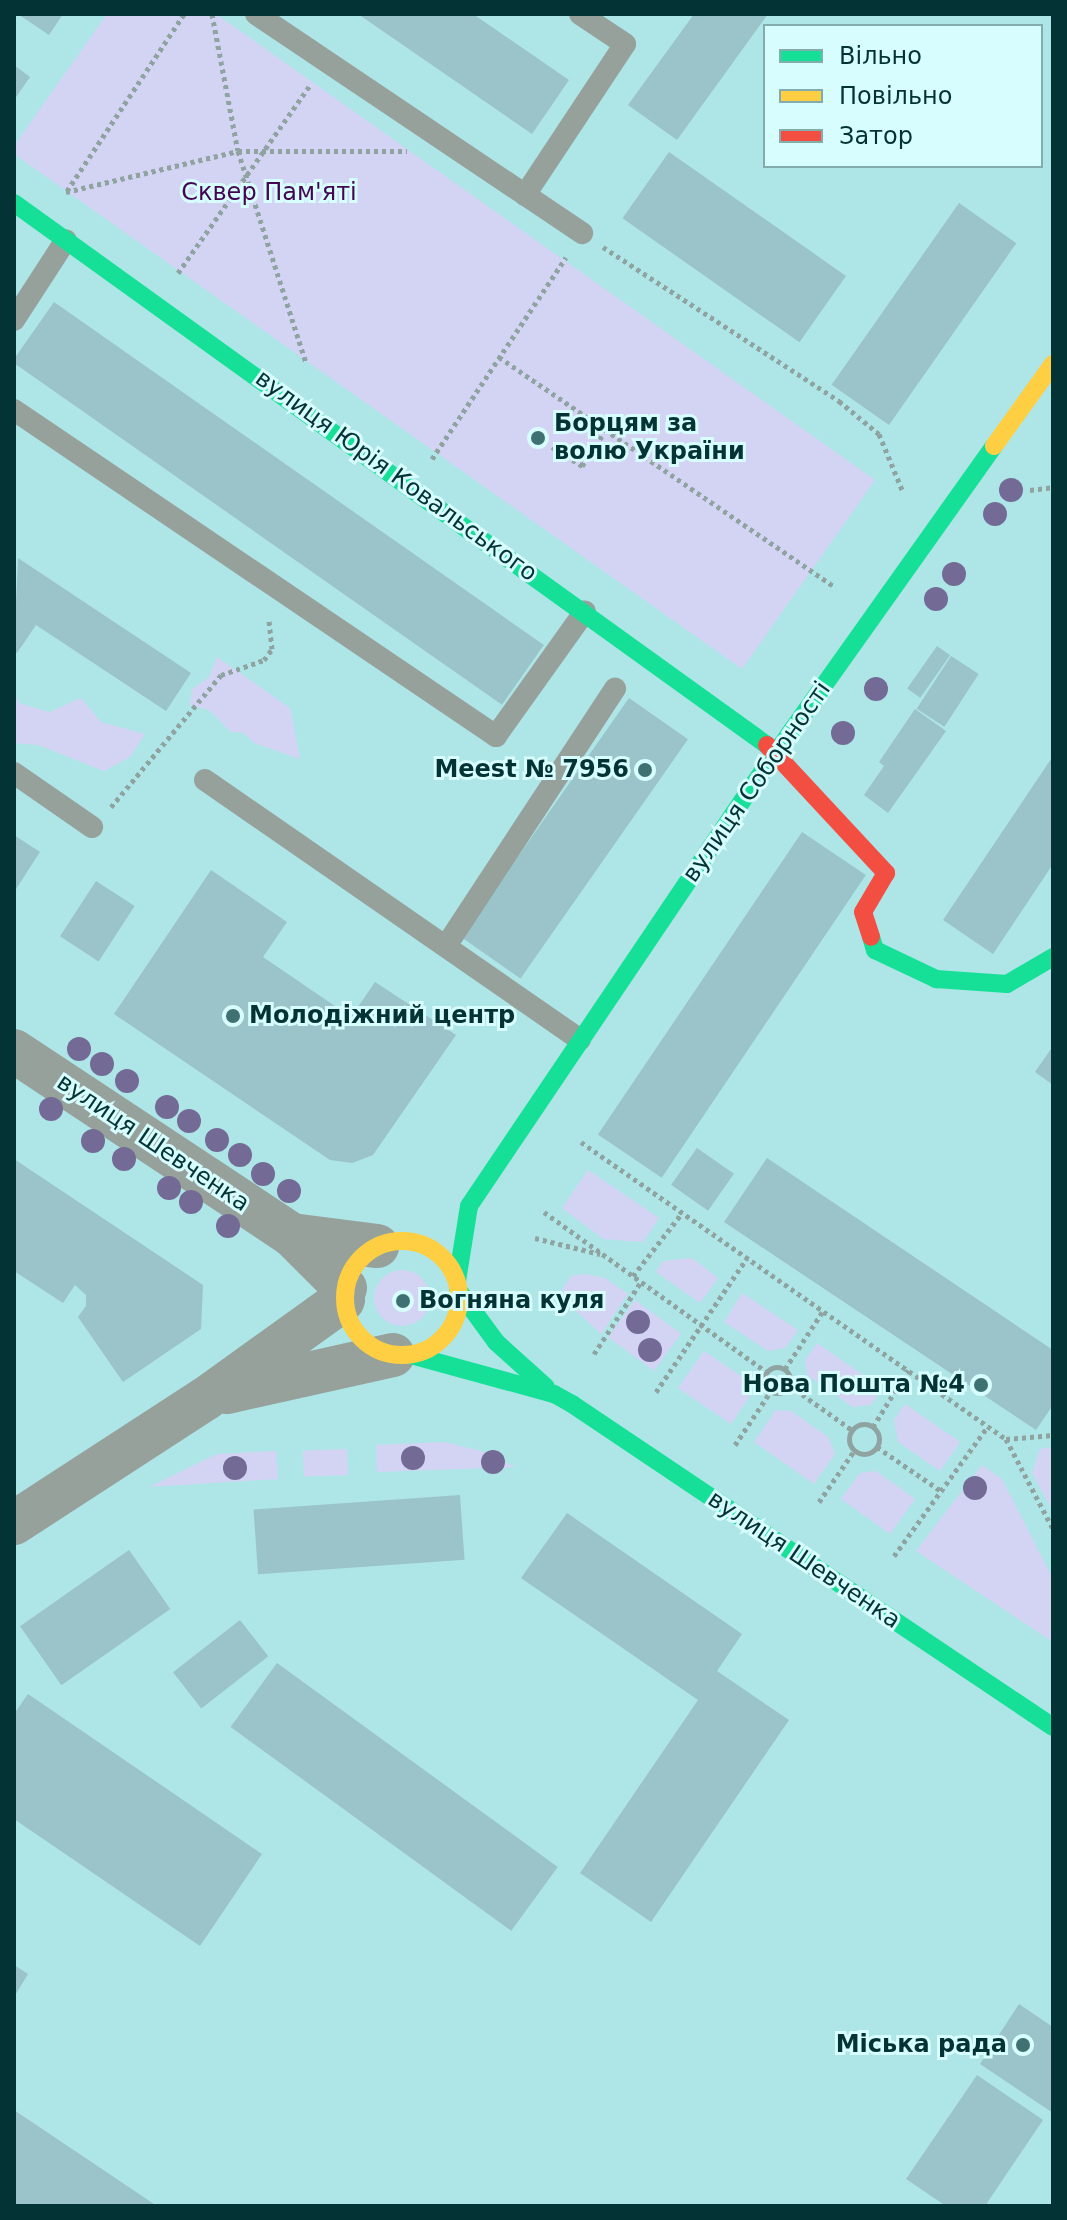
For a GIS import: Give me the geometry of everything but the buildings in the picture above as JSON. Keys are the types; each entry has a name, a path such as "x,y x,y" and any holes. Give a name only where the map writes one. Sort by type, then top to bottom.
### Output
{"street":[{"name":"вулиця Юрія Ковальського","path":"14,203 585,611 776,752 886,873 863,912 875,950 936,979 1007,984 1053,957"},
{"name":"вулиця Соборності","path":"457,1286 469,1206 776,752 1053,364"},
{"name":"вулиця Шевченка","path":"14,1051 292,1235 344,1294"},
{"name":"вулиця Соборності","path":"387,1244 439,1223 469,1206"},
{"name":"вулиця Шевченка","path":"292,1235 387,1244"},
{"path":"14,1523 205,1399 344,1294 351,1271 387,1244 433,1250 457,1286 455,1320 445,1336 402,1355 205,1399"},
{"name":"вулиця Шевченка","path":"457,1286 496,1342 554,1394 1053,1727"},
{"path":"344,1294 361,1339 402,1355"},
{"name":"вулиця Шевченка","path":"402,1355 554,1394"}],"lane":[{"path":"256,14 582,233"},
{"path":"525,195 625,44 580,14"},
{"path":"14,320 66,240"},
{"path":"14,410 496,736 585,611"},
{"path":"446,946 615,689"},
{"path":"14,773 92,827"},
{"path":"205,780 580,1040"}],"path":[{"path":"66,192 184,14"},
{"path":"212,14 238,151 309,372"},
{"path":"176,277 326,61"},
{"path":"57,194 238,151 461,151"},
{"path":"439,448 582,233 839,401 879,434 903,492"},
{"path":"499,357 835,587"},
{"path":"552,447 582,466 606,430"},
{"path":"1030,490 1053,487"},
{"path":"92,827 221,675 264,660 272,649 262,578"},
{"path":"581,1142 1006,1439 1053,1529"},
{"path":"544,1212 767,1372 785,1369"},
{"path":"633,1276 682,1213"},
{"path":"535,1238 602,1254"},
{"path":"656,1392 704,1326 747,1258"},
{"path":"594,1354 641,1282"},
{"path":"823,1311 785,1369 789,1385 852,1430"},
{"path":"908,1370 873,1427 877,1447 941,1491"},
{"path":"767,1372 764,1380 771,1391"},
{"path":"735,1445 771,1391 789,1385"},
{"path":"873,1427 862,1424 852,1430 849,1442 854,1451 869,1454 877,1447"},
{"path":"894,1556 988,1426"},
{"path":"1006,1439 1053,1435"},
{"path":"819,1502 854,1451"}],"green space":[{"name":"Сквер Пам'яті","path":"107,14 216,14 875,480 742,669 14,154 14,146"},
{"path":"217,657 290,708 300,759 254,743 244,733 231,732 209,710 190,705 192,689 209,677"},
{"path":"14,691 19,703 49,712 81,698 101,722 145,734 130,757 104,771 38,745 14,743"},
{"path":"588,1170 659,1218 643,1242 603,1239 562,1208"},
{"path":"692,1258 718,1278 700,1303 656,1272 663,1261"},
{"path":"402,1270 422,1278 430,1298 422,1318 402,1326 382,1318 374,1298 382,1278"},
{"path":"585,1274 605,1278 628,1294 601,1334 563,1299 562,1290 571,1276"},
{"path":"742,1293 798,1330 785,1348 768,1351 724,1322"},
{"path":"635,1300 681,1334 654,1371 608,1337"},
{"path":"817,1343 882,1388 871,1405 853,1407 807,1375 805,1360"},
{"path":"704,1351 748,1381 751,1395 731,1424 678,1388"},
{"path":"905,1404 960,1442 940,1471 898,1442 894,1420"},
{"path":"776,1410 791,1411 828,1437 835,1454 814,1484 754,1442"},
{"path":"444,1442 482,1451 515,1467 377,1472 376,1445"},
{"path":"1053,1447 1053,1511 1032,1473 1040,1449"},
{"path":"347,1449 348,1475 304,1477 303,1451"},
{"path":"276,1451 278,1479 149,1487 217,1454"},
{"path":"982,1465 1002,1479 1053,1579 1053,1642 916,1551"},
{"path":"876,1471 915,1499 890,1534 841,1499 860,1473"}],"traffic: fast":[{"path":"14,203 767,745"},
{"path":"457,1281 469,1206 746,795 994,446"},
{"path":"871,937 875,950 936,979 1007,984 1053,957"},
{"path":"458,1290 496,1342 546,1387"},
{"path":"411,1355 554,1394 572,1404 1053,1727"}],"traffic: slow":[{"path":"994,446 1053,364"},
{"path":"402,1241 424,1245 442,1258 455,1276 459,1298 455,1320 442,1338 424,1351 402,1355 380,1351 362,1338 349,1320 345,1298 349,1276 362,1258 380,1245 402,1241"}],"traffic: jam":[{"path":"767,745 886,873 863,912 871,937"}],"place":[{"name":"Борцям за волю України","path":"538,438"},
{"name":"Meest № 7956","path":"645,770"},
{"name":"Молодіжний центр","path":"233,1016"},
{"name":"Вогняна куля","path":"403,1301"},
{"name":"Нова Пошта №4","path":"981,1385"},
{"name":"Міська рада","path":"1023,2045"}]}
